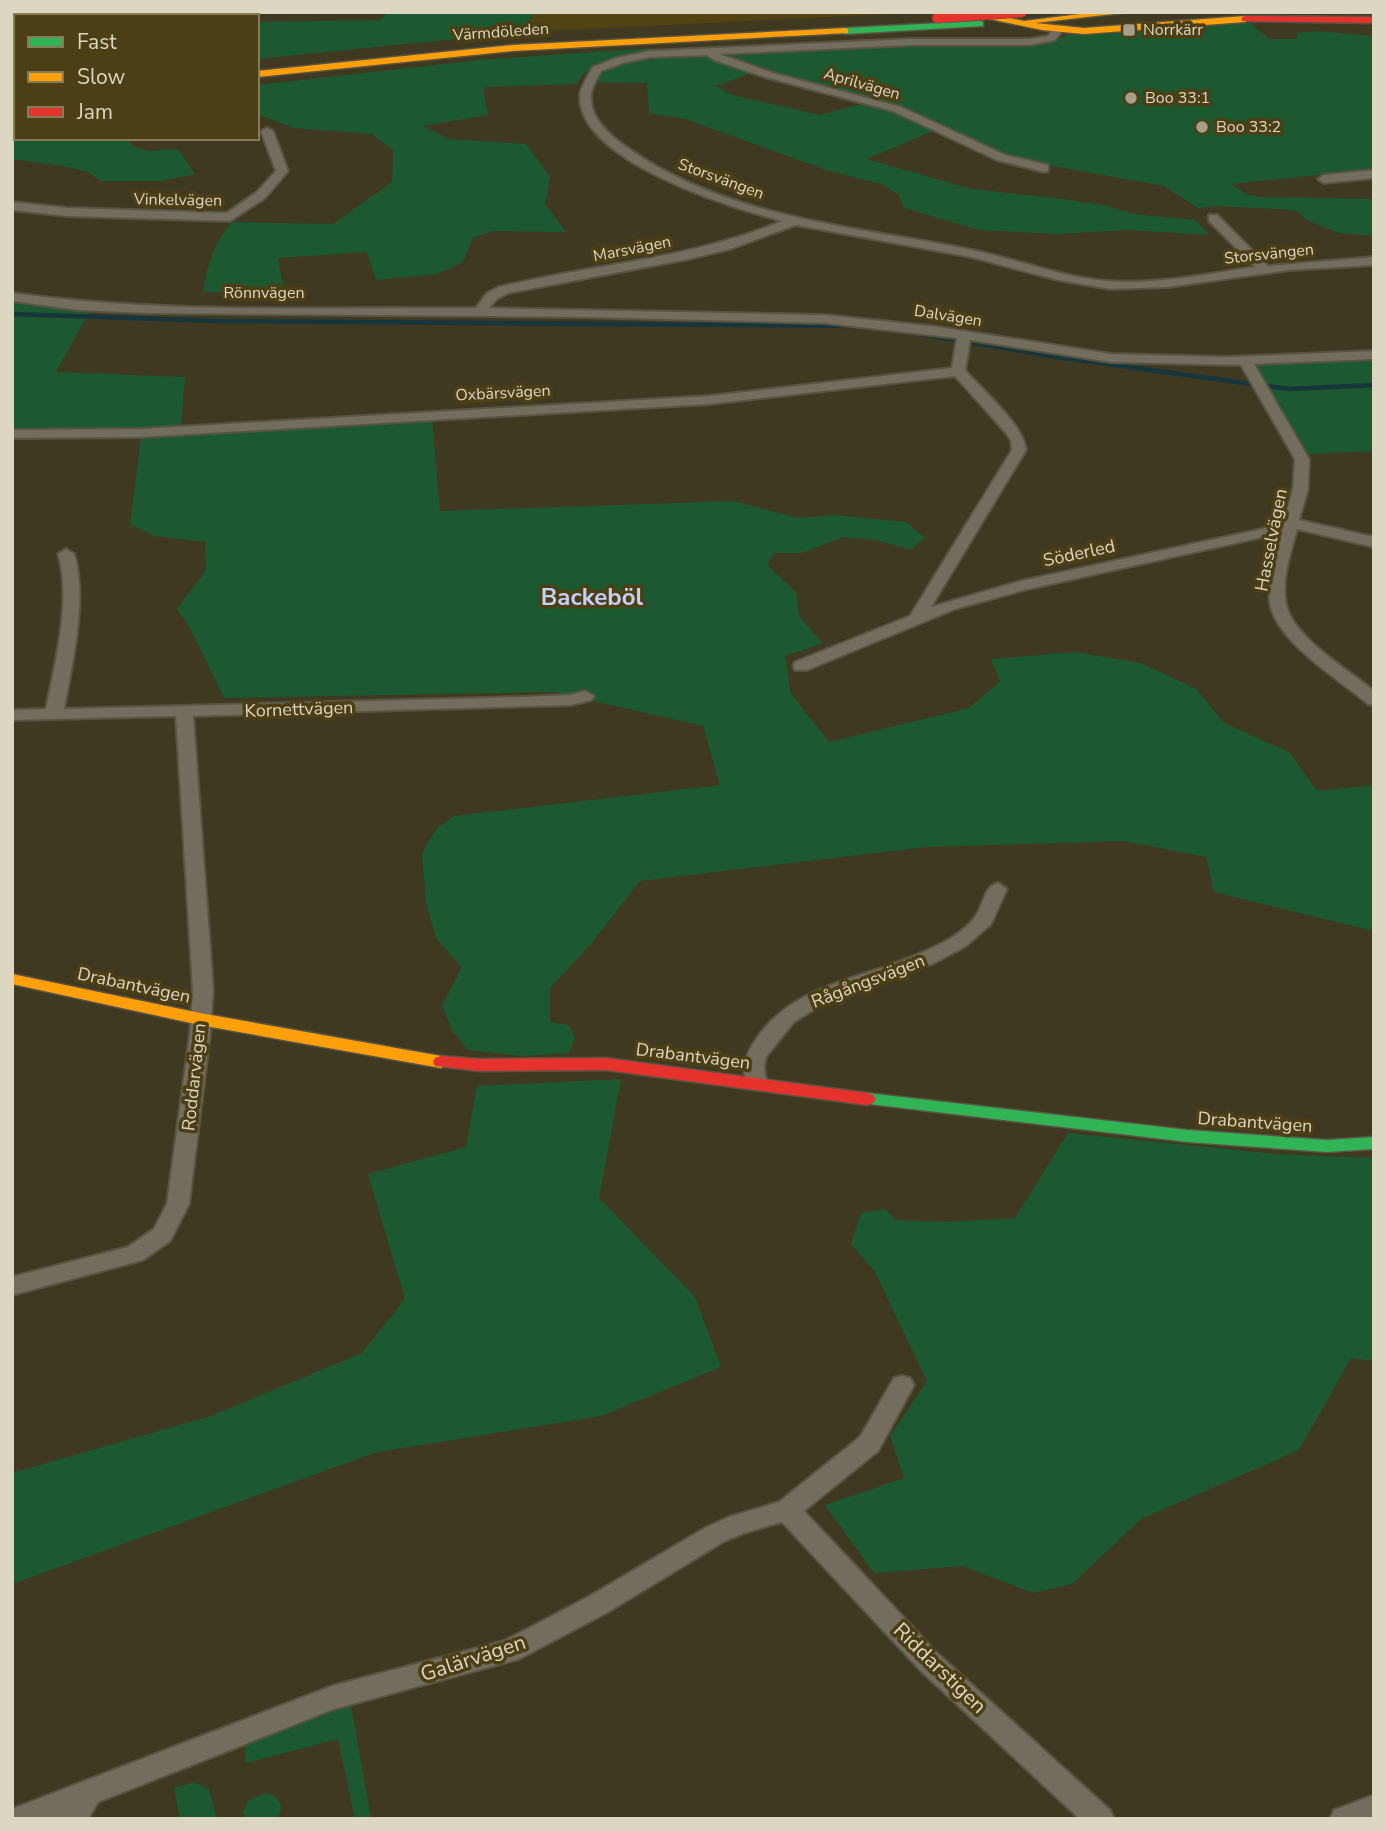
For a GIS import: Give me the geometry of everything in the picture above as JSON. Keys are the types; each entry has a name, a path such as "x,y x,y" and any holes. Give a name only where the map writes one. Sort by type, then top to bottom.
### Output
{"main road":[{"path":"970,12 1058,30 1097,31 1255,18 1374,20"},
{"name":"Värmdöleden","path":"259,65 436,46 567,36 937,18 1126,12"},
{"name":"Värmdöleden","path":"259,74 512,48 1003,23 1025,17"},
{"name":"Drabantvägen","path":"12,979 200,1019 444,1063 606,1064 952,1111 1188,1136 1327,1146 1374,1143"}],"street":[{"name":"Storsvängen","path":"1058,30 1051,38 1030,42 885,43 639,56 600,67 588,84 585,107 599,134 663,175 759,211 971,253 1094,283 1126,285 1167,282 1264,270 1374,261"},
{"name":"Aprilvägen","path":"709,51 718,58 769,75 897,109 1001,158 1044,168"},
{"name":"Vinkelvägen","path":"12,206 67,212 230,217 261,195 282,171 267,131"},
{"path":"1324,179 1374,174"},
{"path":"1213,218 1264,270"},
{"name":"Marsvägen","path":"480,313 492,296 505,290 671,260 769,232 796,220"},
{"name":"Rönnvägen","path":"12,297 78,306 148,309 516,314"},
{"name":"Dalvägen","path":"516,314 825,319 877,323 1111,358 1169,362 1374,355"},
{"path":"916,619 1019,450 1018,440 1011,430 958,371 964,336"},
{"name":"Hasselvägen","path":"1245,360 1302,459 1303,471 1292,523 1287,534 1278,593 1279,611 1295,634 1374,700"},
{"name":"Oxbärsvägen","path":"12,434 141,433 709,400 958,371"},
{"path":"1292,523 1374,542"},
{"name":"Söderled","path":"801,666 949,606 1021,586 1265,533 1292,523"},
{"path":"54,714 66,647 71,591 72,573 65,554"},
{"name":"Kornettvägen","path":"12,715 522,702 571,700 585,696"},
{"name":"Roddarvägen","path":"12,1286 121,1260 150,1246 162,1235 178,1205 200,1019 203,971 184,712"},
{"name":"Rågångsvägen","path":"757,1084 754,1062 770,1033 792,1012 827,994 940,953 958,943 984,920 998,889"},
{"name":"Galärvägen","path":"21,1819 332,1698 510,1651 600,1604 714,1535 738,1524 787,1510 869,1444 902,1385"},
{"name":"Riddarstigen","path":"787,1510 929,1662 1100,1819"},
{"path":"71,1819 88,1793"},
{"path":"1344,1819 1374,1808"}],"shaded area":[{"path":"534,12 930,12 524,32"}],"green space":[{"path":"12,12 128,14 14,14 12,96"},
{"path":"387,12 534,12 524,32 259,59 259,22 381,20"},
{"path":"1249,22 1269,39 1298,39 1296,33 1317,31 1374,36 1374,169 1231,184 1244,193 1259,197 1374,199 1374,236 1339,233 1307,220 1295,210 1216,206 1198,208 1164,186 1025,161 991,150 905,108 767,72 721,56 722,52 839,47 1013,46 1052,41 1068,35"},
{"path":"651,48 652,51 599,63 583,75 577,84 483,87 488,115 423,126 449,139 526,144 550,177 545,204 566,232 494,231 473,238 463,262 437,274 376,280 367,252 278,258 284,292 203,292 212,254 233,222 333,224 392,182 393,150 372,134 294,128 259,115 259,85 479,60"},
{"path":"706,54 752,73 716,86 732,95 820,115 864,103 892,110 936,130 866,159 972,189 1064,199 1108,206 1134,214 1195,220 1210,235 1127,230 1057,234 979,230 904,208 899,195 884,185 826,170 685,119 649,113 647,83 597,82 599,72 624,61 651,56"},
{"path":"14,123 14,140 129,140 132,146 148,151 178,149 195,174 162,181 101,181 88,172 12,159"},
{"path":"12,301 90,310 56,372 185,377 181,426 132,430 12,431"},
{"path":"1374,357 1374,451 1307,454 1252,362"},
{"path":"432,418 440,511 734,501 798,518 833,515 906,522 925,538 911,550 876,540 843,537 802,553 774,553 767,565 796,592 799,616 823,643 785,656 791,694 829,742 969,708 1000,682 991,659 1075,652 1141,663 1196,689 1224,723 1289,752 1317,791 1374,785 1374,924 1369,930 1214,892 1206,857 1124,841 926,847 640,881 590,945 550,988 550,1022 569,1025 575,1038 569,1053 522,1056 468,1050 453,1032 442,1006 462,967 436,938 426,902 422,853 437,828 454,816 720,785 703,726 554,692 224,698 191,630 177,609 206,570 205,542 154,536 130,524 141,438"},
{"path":"621,1079 599,1198 695,1297 721,1367 601,1416 377,1452 12,1584 12,1473 211,1416 362,1353 405,1299 368,1174 466,1147 477,1086"},
{"path":"1068,1133 1278,1154 1374,1158 1374,1361 1351,1358 1299,1450 1141,1519 1072,1584 1034,1593 962,1566 874,1573 825,1505 904,1478 890,1436 927,1381 875,1272 851,1244 861,1213 885,1209 896,1220 949,1222 1015,1218"},
{"path":"351,1705 371,1819 355,1819 338,1739 246,1763 245,1744 284,1726"},
{"path":"194,1782 209,1789 217,1819 180,1819 174,1788"},
{"path":"265,1793 280,1802 281,1810 277,1819 245,1819 243,1812 248,1801"}],"waterway":[{"path":"12,314 218,321 855,326"},
{"path":"914,333 1056,357 1289,389 1374,385"}],"traffic: fast":[{"path":"845,31 980,24"},
{"path":"867,1099 1188,1136 1327,1146 1374,1143"}],"traffic: slow":[{"path":"1028,21 1126,12"},
{"path":"983,15 1042,27 1084,31 1245,19"},
{"path":"259,74 512,48 845,31"},
{"path":"12,979 200,1019 441,1062"}],"traffic: jam":[{"path":"937,18 1022,12"},
{"path":"1245,19 1374,20"},
{"path":"441,1062 479,1065 606,1064 867,1099"}],"place":[{"name":"Norrkärr","path":"1129,30"},
{"name":"Boo 33:1","path":"1131,98"},
{"name":"Boo 33:2","path":"1202,127"}],"district":[{"name":"Backeböl","path":"592,597"}]}
